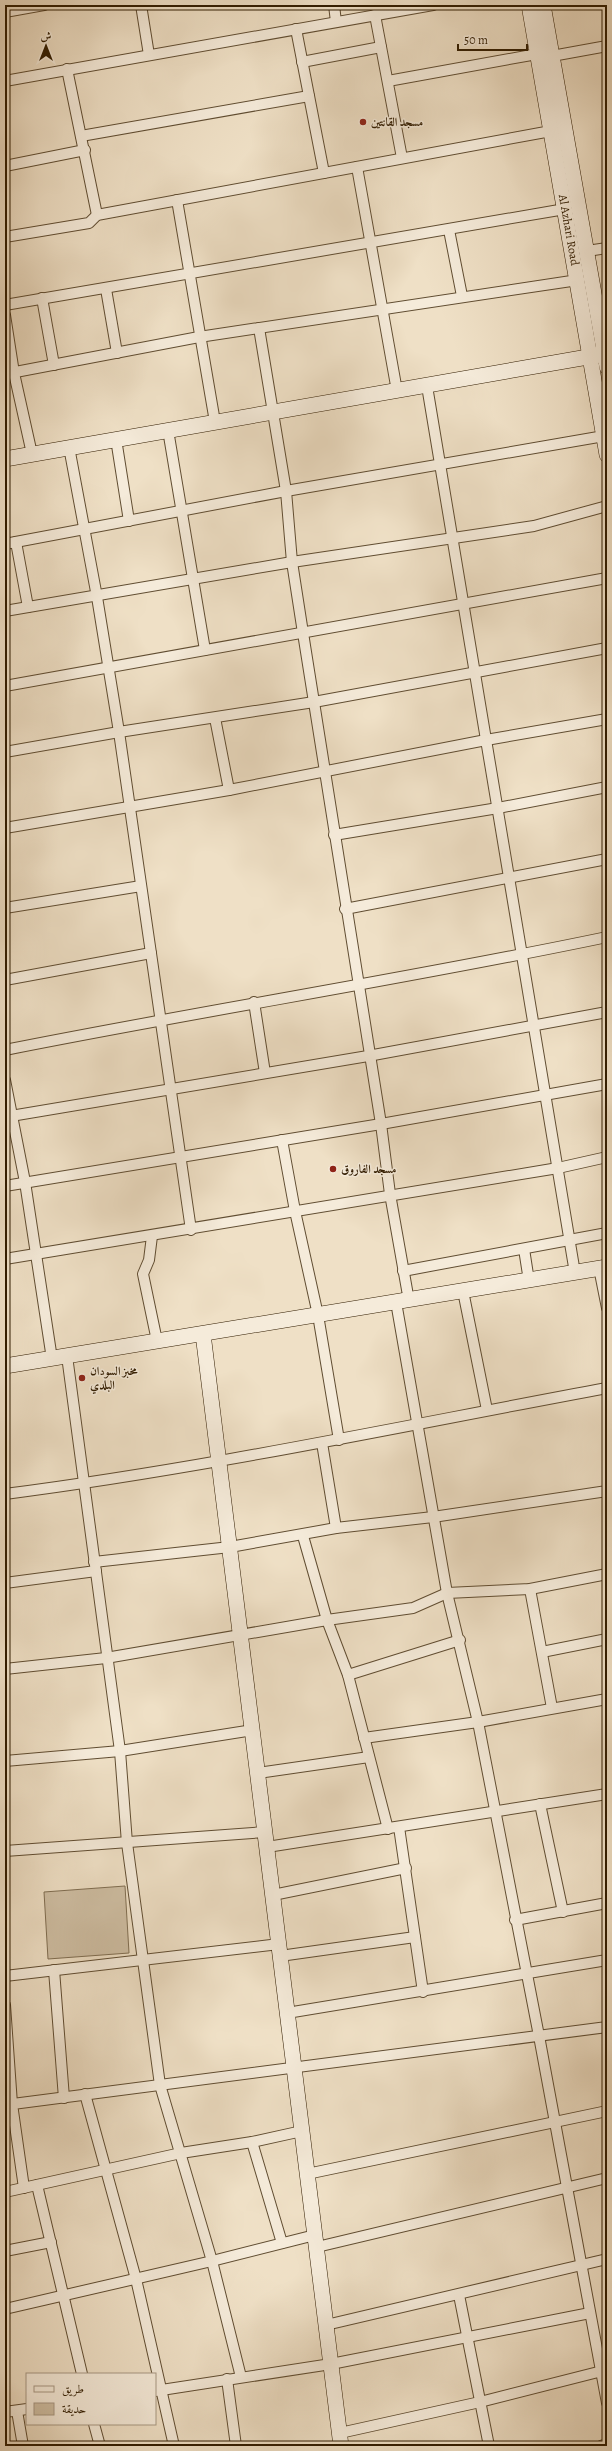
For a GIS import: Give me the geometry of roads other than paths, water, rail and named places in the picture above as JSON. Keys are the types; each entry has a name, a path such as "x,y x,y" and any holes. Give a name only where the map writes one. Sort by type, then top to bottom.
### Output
{"street":[{"path":"5,12 44,5"},
{"path":"141,5 149,55"},
{"path":"334,5 336,22"},
{"path":"5,81 433,5"},
{"name":"Al Azhari Road","path":"529,5 578,280 600,352"},
{"name":"Al Azhari Road","path":"543,5 587,251 600,352 604,436 607,455"},
{"path":"375,15 402,158"},
{"path":"296,29 324,173"},
{"path":"552,56 607,46"},
{"path":"302,62 381,47"},
{"path":"388,81 537,54"},
{"path":"67,69 85,150 97,215"},
{"path":"81,136 309,96"},
{"path":"5,237 89,222 97,215 551,131"},
{"path":"5,166 85,150"},
{"path":"357,167 381,310 397,391"},
{"path":"177,200 188,274 215,422"},
{"path":"5,305 106,289 565,209"},
{"path":"449,230 462,296"},
{"path":"587,251 607,248"},
{"path":"9,373 199,337 381,310 462,296 578,280"},
{"path":"106,289 118,353"},
{"path":"42,298 54,365"},
{"path":"5,315 9,373 32,454"},
{"path":"259,328 286,491 292,562 368,1056 381,1124 390,1194 403,1271 402,1302 417,1425 447,1593 460,1640 478,1722 540,2036 554,2121 590,2313 604,2370 607,2403"},
{"path":"5,458 427,386 600,352"},
{"path":"427,386 575,1273"},
{"path":"168,430 205,650"},
{"path":"5,544 286,491 440,466 604,436"},
{"path":"116,439 129,521"},
{"path":"69,447 83,529 97,597 119,732 128,808 182,1156 191,1230"},
{"path":"5,611 97,597 292,562 534,526 607,506"},
{"path":"16,542 28,607"},
{"path":"5,686 108,666 607,578"},
{"path":"5,752 119,732 314,702 475,674 607,648"},
{"path":"215,718 229,790"},
{"path":"5,828 229,790 486,740 607,719"},
{"path":"334,835 498,808 607,787"},
{"path":"346,909 509,879 607,859"},
{"path":"5,908 141,886"},
{"path":"5,1050 160,1019 522,955 607,938"},
{"path":"5,980 151,953"},
{"path":"254,1002 265,1073"},
{"path":"9,1116 368,1056 607,1012"},
{"path":"5,1080 9,1116 25,1182 36,1254 85,1483 106,1658 120,1751 127,1843 160,2085 212,2261 241,2377"},
{"path":"5,1186 381,1124 607,1084"},
{"path":"282,1140 295,1211 318,1315 339,1440"},
{"path":"5,1259 191,1230 390,1194 558,1168 607,1157"},
{"path":"403,1271 607,1233"},
{"path":"152,1236 149,1260 143,1274 157,1341"},
{"path":"524,1248 529,1280"},
{"path":"5,1366 402,1302 603,1267 607,1308"},
{"path":"463,1291 486,1410"},
{"path":"203,1334 340,2440 604,2370"},
{"path":"5,1494 85,1483 322,1443 486,1410 607,1388"},
{"path":"322,1443 336,1528"},
{"path":"5,1583 95,1567 303,1536 336,1528 433,1517 607,1490"},
{"path":"303,1536 327,1620 348,1675 388,1829"},
{"path":"5,1669 106,1658 327,1620 413,1608 447,1593 530,1589 607,1574"},
{"path":"530,1589 552,1708"},
{"path":"542,1652 607,1639"},
{"path":"348,1675 460,1640"},
{"path":"364,1738 478,1722 607,1699"},
{"path":"5,1761 120,1751 253,1730"},
{"path":"258,1773 369,1757"},
{"path":"267,1847 607,1794"},
{"path":"540,1804 562,1912"},
{"path":"399,1827 423,1992"},
{"path":"5,1851 265,1832"},
{"path":"273,1895 406,1868"},
{"path":"516,1920 607,1903"},
{"path":"5,1976 142,1960 280,1950 414,1937"},
{"path":"287,2013 423,1992 607,1960"},
{"path":"54,1970 64,2098"},
{"path":"5,2005 9,2105 24,2188"},
{"path":"9,2105 294,2066 607,2027"},
{"path":"85,2094 104,2170 136,2279 155,2373"},
{"path":"308,2174 607,2111"},
{"path":"5,2192 181,2153 252,2142 302,2131"},
{"path":"252,2142 282,2243"},
{"path":"5,2309 212,2261 282,2243 316,2241 607,2178"},
{"path":"37,2185 82,2373"},
{"path":"5,2251 51,2242"},
{"path":"326,2326 607,2259"},
{"path":"459,2295 488,2446"},
{"path":"158,2390 331,2364 590,2313"},
{"path":"227,2379 236,2446"},
{"path":"156,2380 174,2446"},
{"path":"5,2412 22,2410 23,2446"},
{"path":"94,2425 100,2446"},
{"path":"601,2446 607,2444"}],"place":[{"name":"مسجد القانتين","path":"363,122"},
{"name":"مسجد الفاروق","path":"333,1169"},
{"name":"مخبز السودان البلدي","path":"82,1378"}]}
